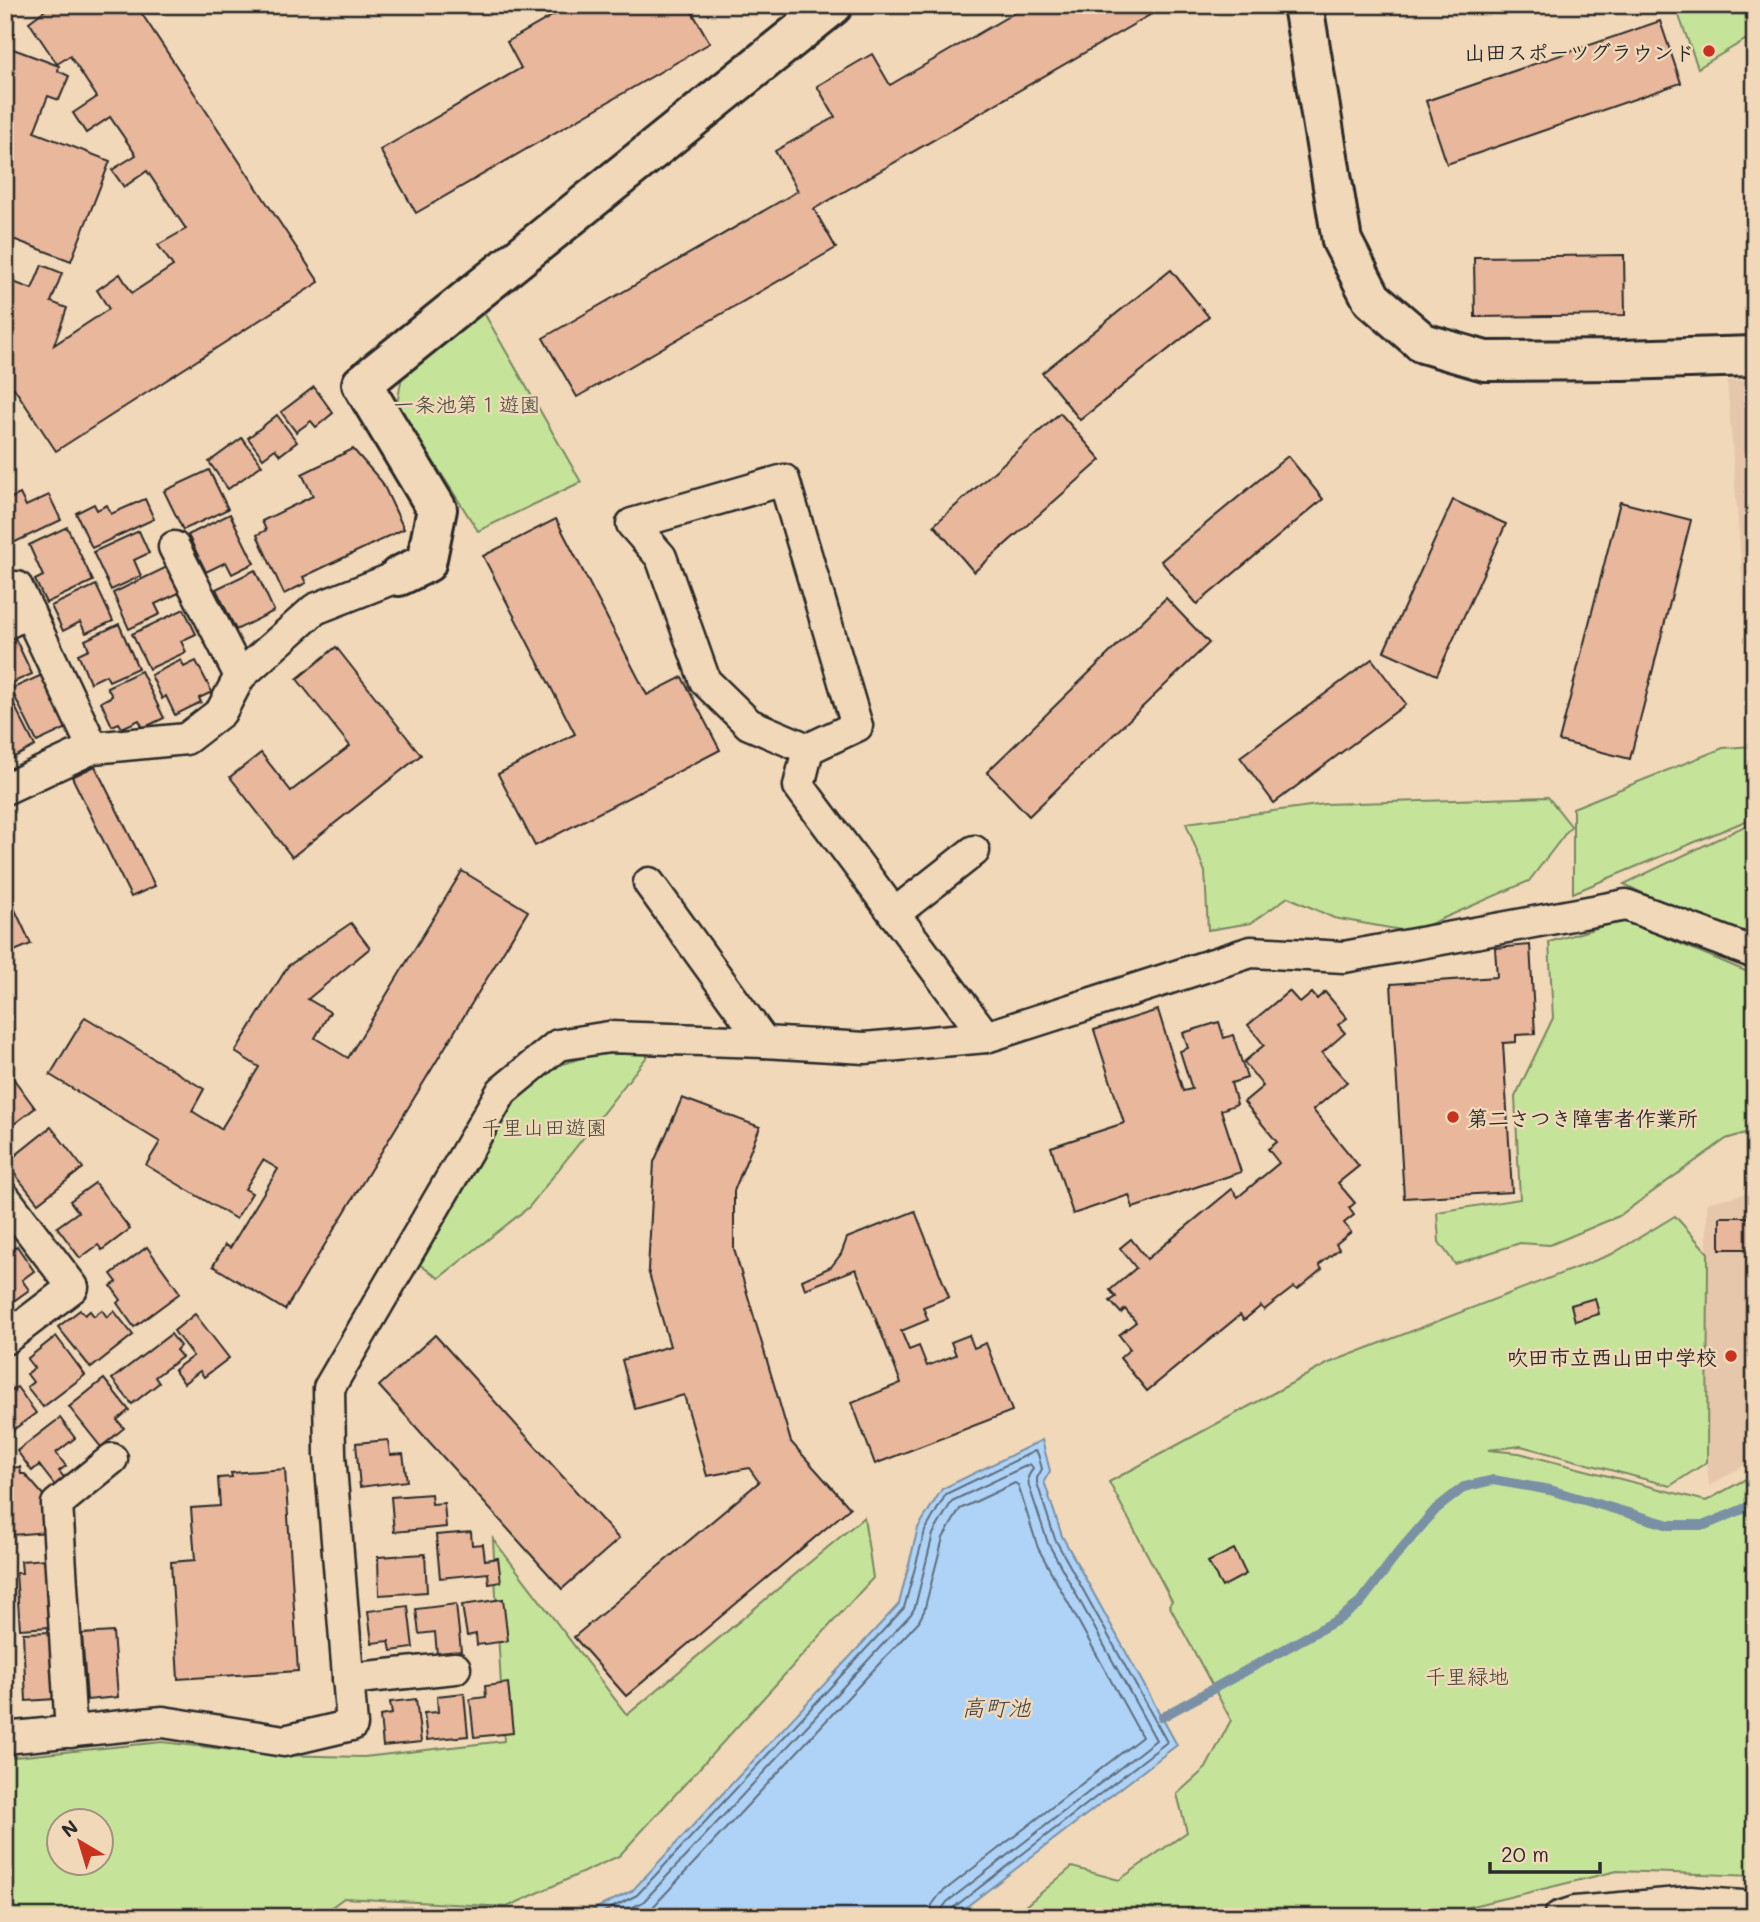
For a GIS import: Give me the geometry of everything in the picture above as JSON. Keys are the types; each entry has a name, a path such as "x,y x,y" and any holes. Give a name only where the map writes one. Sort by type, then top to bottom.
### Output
{"street":[{"path":"5,789 93,748 186,739 221,712 240,676 315,609 426,563 437,509 362,384 833,5"},
{"path":"1303,5 1342,241 1372,299 1423,343 1485,361 1755,356"},
{"path":"784,480 857,726 808,749 749,724 705,681 662,557 632,524 784,480"},
{"path":"174,547 240,676"},
{"path":"17,608 93,748"},
{"path":"808,749 799,786 986,1037"},
{"path":"894,914 974,851"},
{"path":"649,883 764,1042"},
{"path":"5,1738 163,1722 284,1741 352,1724 330,1454 330,1388 502,1091 558,1045 608,1037 865,1048 986,1037 1251,951 1345,957 1626,905 1755,953"},
{"path":"5,1198 73,1287 5,1339"},
{"path":"71,1732 57,1504 112,1459"},
{"path":"348,1679 455,1668"},
{"path":"1559,1917 1575,1912 1690,1902 1755,1908"}],"shaded area":[{"path":"1755,380 1755,744 1727,381"},
{"name":"吹田市立西山田中学校","path":"1755,1191 1755,1459 1709,1486 1707,1203"}],"green space":[{"name":"山田スポーツグラウンド","path":"1675,5 1755,5 1755,34 1698,68"},
{"name":"一条池第１遊園","path":"484,313 581,482 478,531 397,405 402,375"},
{"path":"1755,746 1755,817 1573,893 1573,808 1723,748"},
{"path":"1548,797 1571,826 1529,881 1412,932 1334,918 1288,897 1251,923 1208,930 1205,872 1186,823 1325,804"},
{"path":"1755,821 1755,937 1656,900 1624,884"},
{"path":"1624,920 1755,975 1755,1130 1726,1139 1619,1216 1550,1245 1520,1243 1455,1264 1439,1242 1437,1212 1520,1199 1515,1097 1553,1018 1549,942"},
{"name":"千里山田遊園","path":"595,1054 649,1054 529,1207 439,1278 420,1265 515,1102 552,1067"},
{"name":"千里緑地","path":"1675,1216 1708,1253 1707,1462 1670,1486 1521,1446 1488,1450 1519,1453 1706,1501 1755,1474 1755,1876 1617,1871 1427,1917 1012,1917 1072,1867 1119,1880 1187,1832 1177,1794 1206,1768 1231,1720 1169,1605 1172,1601 1109,1482 1329,1363 1612,1254"},
{"path":"864,1517 873,1578 619,1856 507,1907 344,1898 318,1917 5,1917 5,1758 162,1742 275,1755 364,1757 504,1741 493,1539 627,1715"}],"water":[{"path":"1751,1276 1755,1276 1755,1412 1750,1412"},
{"name":"高町池","path":"1042,1440 1050,1471 1044,1481 1062,1536 1177,1745 953,1917 578,1917 632,1891 899,1604 918,1528 942,1489"}],"building":[{"path":"52,5 136,5 319,282 56,451 14,388 5,385 5,279 32,289 42,265 62,273 51,302 67,308 54,345 109,309 97,290 120,274 132,293 173,266 158,245 186,229 147,171 124,187 112,170 136,155 110,117 86,133 73,113 97,97 70,56 57,64 29,22"},
{"path":"571,5 688,5 710,43 416,213 380,150 521,68 507,42"},
{"path":"1028,5 1167,5 814,209 836,248 577,397 543,338 798,191 775,151 835,117 817,86 872,54 890,85"},
{"path":"1660,21 1681,83 1447,164 1426,101"},
{"path":"5,46 59,66 58,71 69,76 59,100 48,96 34,132 110,161 71,261 5,236"},
{"path":"1624,255 1625,315 1475,317 1474,257"},
{"path":"1171,270 1209,317 1080,420 1042,373"},
{"path":"314,387 333,413 316,427 311,421 296,432 281,412"},
{"path":"1060,413 1101,460 974,572 934,525"},
{"path":"277,415 297,442 280,455 275,449 263,458 248,438"},
{"path":"242,438 262,465 228,489 209,462"},
{"path":"353,449 382,482 404,529 303,577 306,583 284,594 257,535 266,530 262,521 313,496 302,474"},
{"path":"1288,456 1323,499 1197,604 1161,561"},
{"path":"209,470 228,509 183,530 164,491"},
{"path":"20,494 26,506 49,495 61,520 5,547 5,501"},
{"path":"145,499 154,519 92,548 76,513 94,504 97,510 107,505 111,514"},
{"path":"1453,500 1506,524 1437,675 1384,651"},
{"path":"1620,502 1691,520 1630,759 1559,741"},
{"path":"230,514 254,563 232,574 226,562 206,572 188,535"},
{"path":"556,519 647,695 682,677 720,750 535,846 498,774 575,734 483,556"},
{"path":"67,527 93,581 46,603 35,580 43,576 29,545"},
{"path":"139,531 149,553 134,560 141,576 111,590 93,552"},
{"path":"169,566 181,592 155,604 160,614 129,629 113,593"},
{"path":"255,570 274,611 236,630 216,589"},
{"path":"96,585 113,621 86,633 80,622 63,631 51,606"},
{"path":"1166,598 1209,643 1029,816 987,772"},
{"path":"184,609 196,634 181,641 186,652 149,669 132,634"},
{"path":"119,624 138,668 109,681 106,675 90,683 78,654 89,649 85,640"},
{"path":"15,638 32,674 5,686 5,642"},
{"path":"336,647 421,755 292,857 230,777 261,753 291,791 350,746 297,679"},
{"path":"1372,659 1406,704 1274,803 1240,757"},
{"path":"181,660 184,667 196,661 212,692 199,698 201,702 175,715 166,696 162,699 151,675"},
{"path":"141,671 164,718 143,728 139,720 122,728 119,723 112,726 101,702 112,696 107,687"},
{"path":"44,674 69,727 37,742 11,689"},
{"path":"7,691 35,746 13,758 5,743"},
{"path":"95,766 155,886 131,897 72,777"},
{"path":"462,871 528,911 285,1310 213,1266 225,1245 230,1248 278,1169 263,1160 245,1189 252,1193 236,1219 146,1165 160,1142 50,1075 85,1017 204,1089 192,1111 221,1129 259,1067 235,1052 288,966 351,923 370,948 308,999 330,1012 315,1038 348,1058"},
{"path":"11,901 31,944 5,955 5,904"},
{"name":"第二さつき障害者作業所","path":"1530,945 1535,1034 1516,1035 1516,1042 1503,1043 1512,1192 1404,1198 1391,984 1497,977 1495,948"},
{"path":"1289,991 1300,1003 1312,993 1317,999 1325,992 1347,1018 1338,1025 1345,1033 1322,1053 1347,1082 1313,1110 1359,1166 1338,1183 1355,1203 1349,1208 1354,1215 1344,1223 1351,1232 1336,1244 1339,1249 1319,1265 1322,1269 1297,1290 1294,1287 1264,1310 1261,1306 1244,1320 1240,1315 1147,1391 1120,1358 1130,1349 1119,1335 1136,1322 1125,1309 1121,1313 1110,1301 1116,1297 1110,1290 1136,1268 1120,1248 1131,1239 1147,1259 1232,1189 1238,1197 1279,1163 1268,1149 1277,1142 1244,1102 1263,1086 1244,1062 1264,1045 1248,1025"},
{"path":"1158,1010 1183,1091 1192,1089 1180,1051 1188,1048 1183,1033 1219,1022 1224,1038 1233,1035 1247,1078 1231,1083 1237,1104 1221,1110 1241,1172 1133,1208 1129,1195 1073,1214 1051,1147 1124,1123 1094,1030"},
{"path":"10,1074 35,1108 5,1131 5,1078"},
{"path":"682,1098 760,1127 734,1191 734,1249 791,1442 850,1508 626,1696 574,1637 759,1482 749,1468 707,1476 684,1395 635,1409 622,1360 670,1346 648,1270 654,1162"},
{"path":"51,1127 83,1168 38,1203 6,1163"},
{"path":"95,1183 130,1229 102,1250 98,1245 80,1258 57,1227 78,1212 70,1201"},
{"path":"915,1211 949,1297 923,1307 928,1320 901,1331 909,1350 919,1346 927,1366 956,1355 951,1342 969,1335 974,1348 986,1343 1012,1411 875,1464 852,1403 901,1383 856,1269 805,1289 802,1280 831,1267 841,1254 847,1238"},
{"path":"1720,1217 1755,1217 1754,1249 1720,1249"},
{"path":"17,1246 34,1271 22,1280 29,1290 5,1307 5,1254"},
{"path":"147,1247 180,1293 134,1327 117,1303 121,1300 111,1286 117,1282 111,1274"},
{"path":"1595,1298 1599,1314 1575,1321 1571,1305"},
{"path":"80,1310 85,1315 90,1311 94,1316 102,1310 107,1317 114,1311 133,1335 91,1368 58,1327"},
{"path":"195,1314 229,1358 204,1377 200,1371 184,1383 174,1370 193,1356 174,1331"},
{"path":"171,1334 180,1346 176,1350 182,1357 155,1377 159,1383 132,1404 112,1379"},
{"path":"435,1335 619,1539 562,1589 379,1386"},
{"path":"56,1336 85,1375 43,1407 27,1387 33,1382 27,1374 34,1368 27,1359"},
{"path":"104,1379 129,1410 117,1420 124,1428 101,1447 69,1407"},
{"path":"17,1387 36,1413 5,1436 5,1390 7,1393"},
{"path":"60,1418 75,1438 56,1453 66,1466 59,1471 66,1480 56,1487 39,1465 32,1471 17,1451"},
{"path":"388,1440 390,1455 403,1454 407,1481 360,1487 356,1443"},
{"path":"20,1467 21,1474 25,1474 44,1496 47,1532 12,1535 7,1468"},
{"path":"285,1469 298,1671 178,1679 171,1562 195,1560 191,1508 220,1506 218,1478 232,1477 231,1473"},
{"path":"431,1494 432,1504 444,1503 446,1527 394,1532 391,1497"},
{"path":"471,1532 472,1545 483,1544 485,1560 498,1558 501,1582 489,1584 488,1573 440,1578 436,1535"},
{"path":"1234,1549 1246,1574 1222,1587 1208,1562"},
{"path":"425,1554 427,1592 379,1595 378,1557"},
{"path":"45,1559 50,1627 20,1629 16,1573 22,1573 21,1561"},
{"path":"503,1599 508,1641 477,1645 476,1634 467,1636 462,1605"},
{"path":"456,1604 461,1651 437,1654 435,1632 419,1634 416,1609"},
{"path":"408,1606 413,1648 391,1651 389,1641 372,1643 368,1611"},
{"path":"52,1632 55,1699 26,1701 23,1633"},
{"path":"113,1632 118,1697 87,1700 82,1634"},
{"path":"508,1683 513,1733 474,1737 470,1699 486,1697 485,1686"},
{"path":"464,1693 468,1736 427,1740 424,1713 438,1712 437,1696"},
{"path":"416,1699 421,1742 383,1746 380,1716 392,1714 390,1702"}],"waterway":[{"path":"1162,1717 1339,1619 1360,1603 1436,1509 1464,1487 1493,1480 1550,1490 1669,1525 1705,1525 1755,1504"}],"place":[{"name":"山田スポーツグラウンド","path":"1709,51"},
{"name":"第二さつき障害者作業所","path":"1453,1117"},
{"name":"吹田市立西山田中学校","path":"1731,1356"}]}
